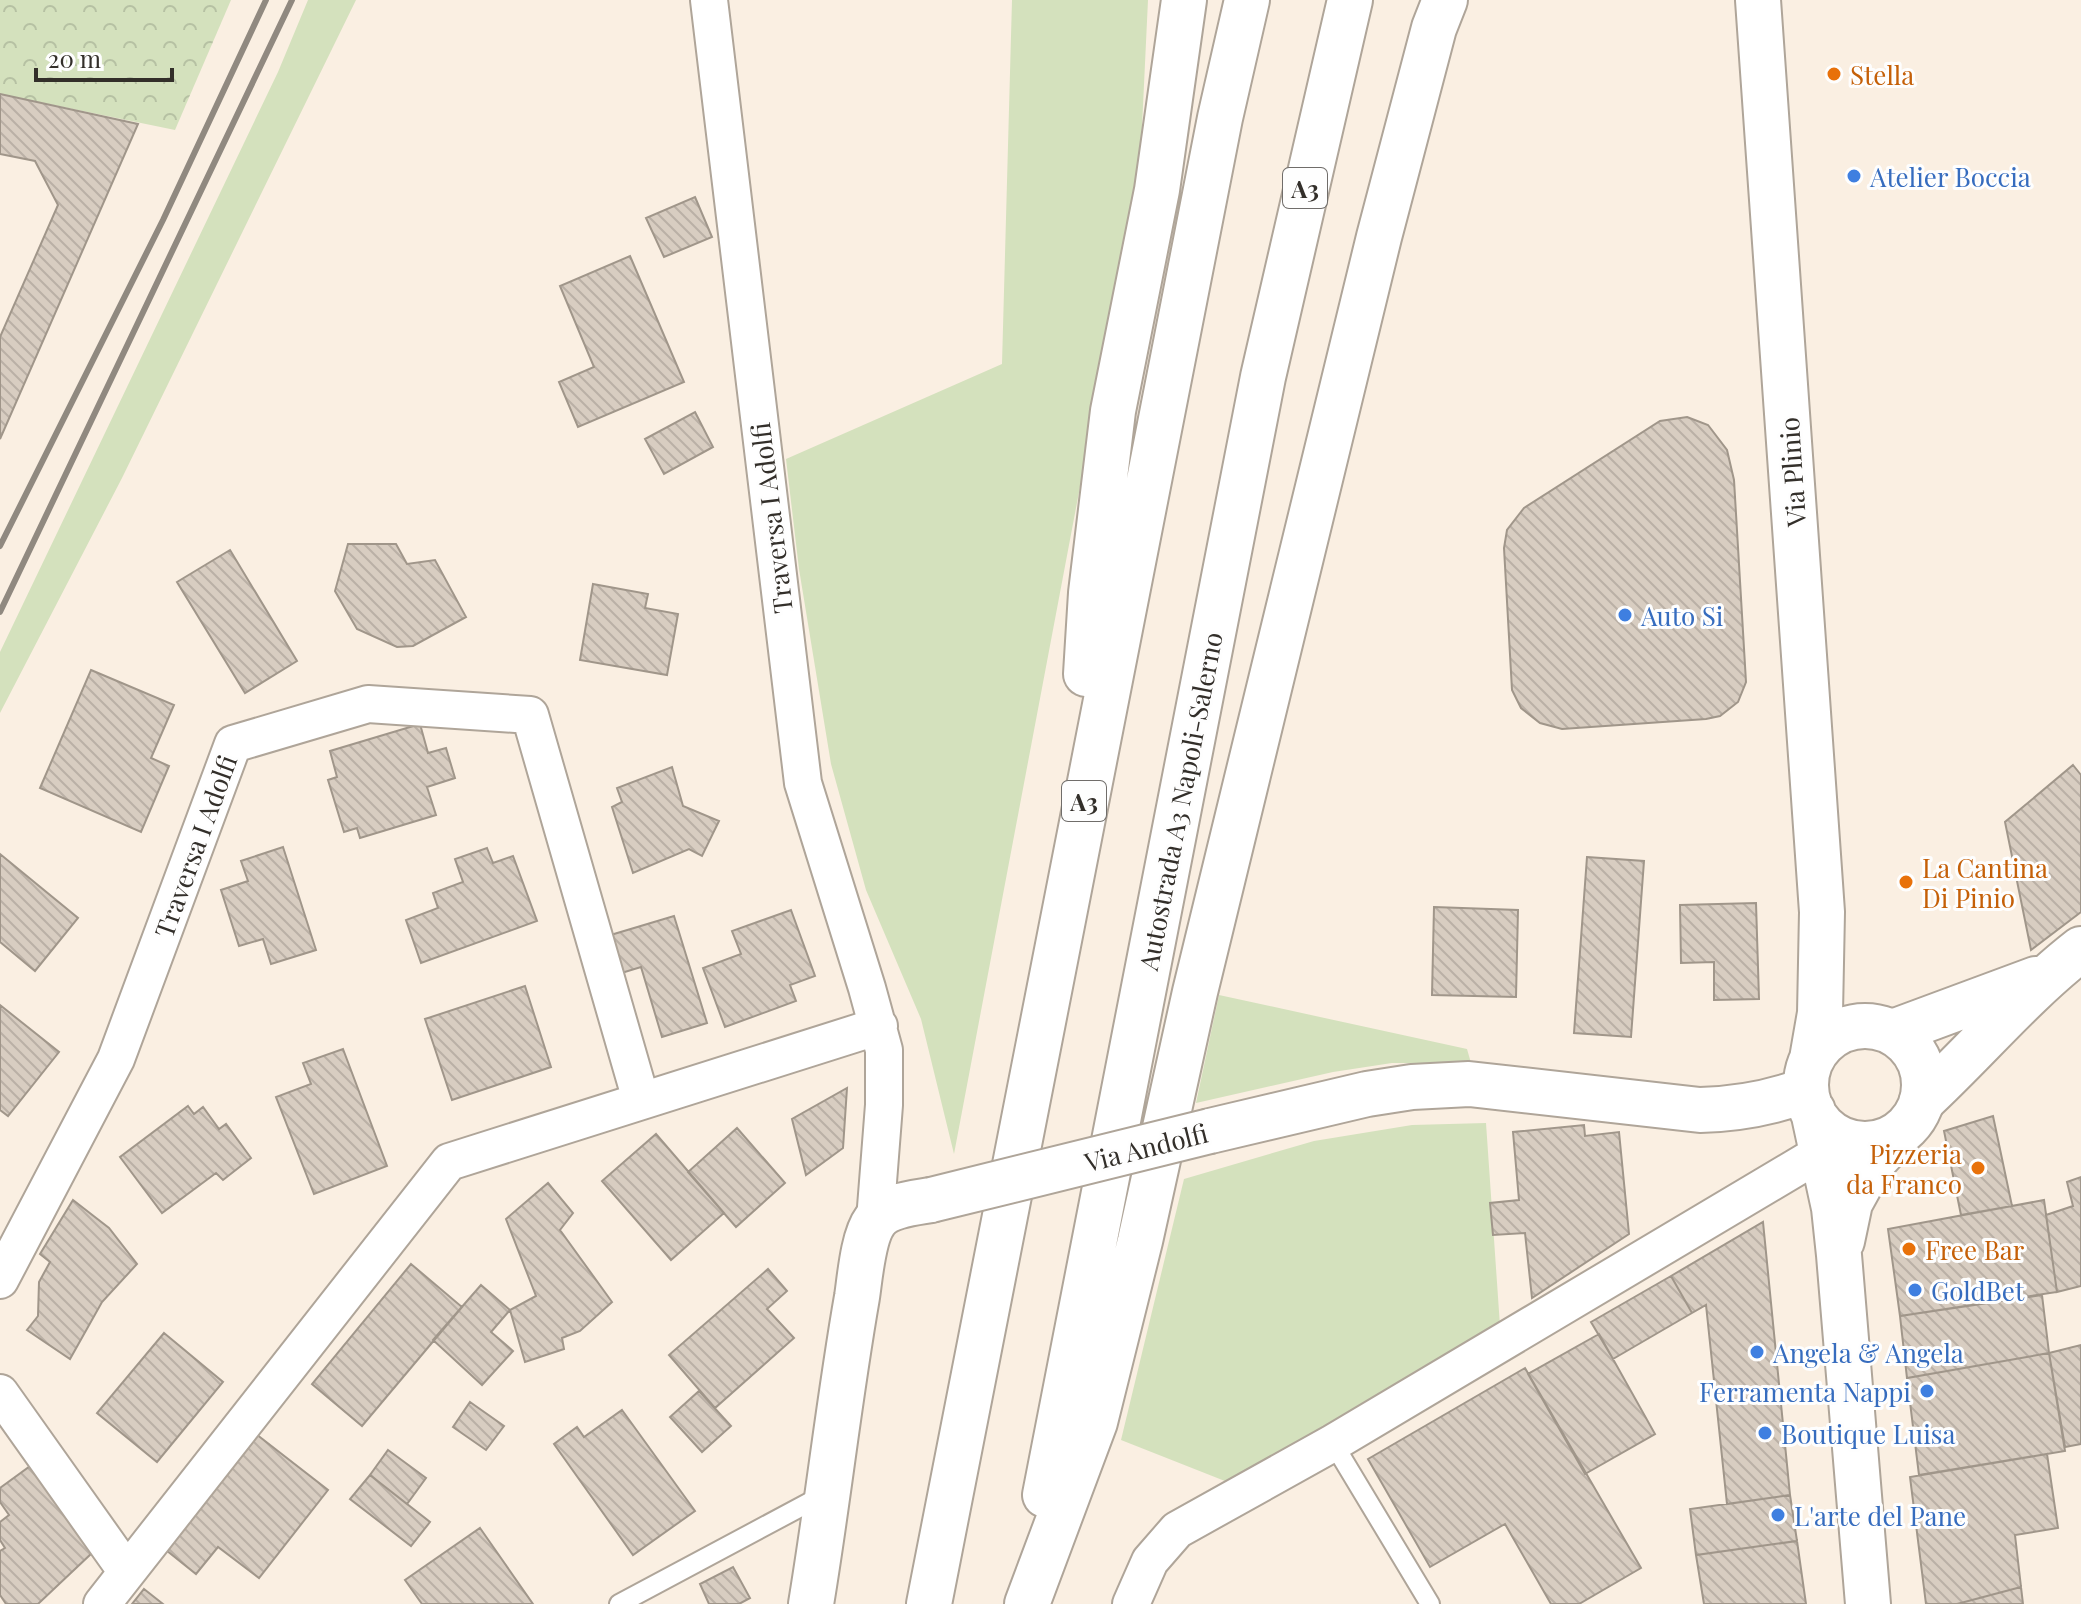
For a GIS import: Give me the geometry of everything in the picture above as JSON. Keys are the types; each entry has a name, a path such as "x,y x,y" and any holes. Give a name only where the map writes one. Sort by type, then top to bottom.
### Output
{"main road":[{"path":"1075,848 1091,593 1113,411 1157,190 1184,0"},
{"name":"A3","path":"929,1604 1216,133 1247,0"},
{"name":"Autostrada A3 Napoli-Salerno","path":"1025,1604 1263,377 1350,0"},
{"path":"1025,1604 1095,1422 1140,1241 1199,977 1376,252 1434,28 1445,0"},
{"name":"Via Plinio","path":"1755,11 1822,912 1820,1013 1813,1103 1834,1208 1868,1604"},
{"name":"Via Plinio","path":"1822,912 1833,962 1851,997 1909,1045 1920,1061 1924,1081 1910,1118 1872,1163 1850,1203 1839,1255"},
{"path":"2065,961 1883,1142 1851,1142 1835,1136 1822,1125 1813,1103 1823,1043 1839,1031 1858,1025 1886,1029 2065,961"},
{"name":"Via Andolfi","path":"875,1220 902,1206 1331,1101 1412,1087 1469,1084 1700,1110 1738,1109 1771,1103 1813,1103"},
{"path":"811,1604 854,1315 868,1237 875,1220"}],"street":[{"name":"Traversa I Adolfi","path":"709,0 803,783 884,1050 885,1083 875,1220"},
{"name":"Traversa I Adolfi","path":"0,1280 116,1059 233,744 368,704 530,715 641,1100"},
{"path":"102,1604 449,1162 879,1026"},
{"path":"1131,1604 1150,1561 1177,1530 1333,1443 1813,1103"},
{"path":"0,1393 127,1572"}],"lane":[{"path":"1333,1443 1430,1604"},
{"path":"619,1604 829,1492"}],"green space":[{"path":"0,0 231,0 175,130 0,94"},
{"path":"308,0 356,0 122,478 0,713 0,652 278,72"},
{"path":"1012,0 1148,0 1140,169 954,1154 921,1019 866,890 831,764 799,569 786,459 1002,364"},
{"path":"1219,995 1467,1049 1471,1063 1392,1063 1333,1072 1196,1103"},
{"path":"1486,1123 1500,1326 1235,1485 1121,1440 1184,1179 1314,1141 1412,1125"}],"building":[{"path":"0,94 138,124 0,439 0,337 58,205 35,161 0,154"},
{"path":"695,197 712,237 664,257 646,218"},
{"path":"630,256 684,382 578,427 559,382 594,367 560,286"},
{"path":"695,412 713,447 664,474 645,439"},
{"name":"Auto Si","path":"1687,417 1708,425 1727,450 1734,480 1746,682 1738,702 1720,716 1706,719 1562,729 1540,723 1521,708 1512,690 1504,548 1507,530 1524,508 1660,421"},
{"path":"348,544 396,544 407,564 435,560 466,617 413,646 397,647 357,629 335,591"},
{"path":"230,550 297,661 245,693 177,582"},
{"path":"593,584 648,594 645,608 678,614 667,675 580,660"},
{"path":"91,670 174,705 151,758 169,766 141,832 40,788"},
{"path":"420,724 428,753 446,748 455,778 427,787 436,815 360,838 357,828 344,832 328,780 337,777 330,751"},
{"path":"2073,765 2081,775 2081,912 2031,950 2005,822"},
{"path":"672,767 683,806 719,821 702,856 689,849 633,873 612,807 622,802 617,788"},
{"path":"283,847 316,950 271,964 263,939 239,946 221,890 248,881 241,861"},
{"path":"487,848 493,863 513,856 537,921 421,963 406,920 438,908 433,893 463,882 455,859"},
{"path":"0,854 78,918 35,971 0,942"},
{"path":"1587,857 1644,861 1631,1037 1574,1033"},
{"path":"1756,903 1759,999 1714,1000 1714,962 1681,963 1680,905"},
{"path":"1434,907 1518,910 1516,997 1432,995"},
{"path":"791,910 815,976 790,985 796,1001 725,1027 703,968 741,954 732,931"},
{"path":"674,916 707,1023 662,1037 641,967 615,975 604,937"},
{"path":"525,986 551,1067 452,1100 425,1019"},
{"path":"0,1005 59,1052 8,1116 0,1110"},
{"path":"343,1049 387,1166 314,1194 276,1097 311,1084 303,1063"},
{"path":"847,1088 843,1148 806,1175 792,1119"},
{"path":"188,1106 194,1114 203,1107 219,1129 226,1124 251,1158 223,1180 216,1173 162,1213 120,1157"},
{"name":"Pizzeria da Franco","path":"1993,1116 2012,1206 1961,1215 1944,1131"},
{"path":"1584,1125 1585,1136 1619,1132 1629,1234 1532,1298 1525,1233 1493,1235 1490,1203 1519,1200 1513,1132"},
{"path":"737,1128 785,1183 736,1227 688,1172"},
{"path":"656,1134 724,1213 671,1260 602,1181"},
{"path":"2081,1177 2081,1286 2057,1292 2046,1215 2073,1206 2067,1182"},
{"path":"548,1183 573,1213 560,1230 612,1302 580,1331 562,1338 564,1349 525,1362 510,1310 536,1296 506,1219"},
{"path":"73,1200 109,1228 137,1264 102,1302 70,1359 27,1330 38,1316 39,1282 50,1262 40,1254"},
{"path":"2044,1200 2057,1292 1900,1316 1888,1229"},
{"path":"1763,1222 1790,1495 1727,1504 1706,1305 1692,1313 1671,1276"},
{"path":"411,1264 462,1307 362,1426 312,1384"},
{"path":"768,1269 787,1291 767,1309 794,1338 715,1408 669,1355"},
{"path":"1671,1276 1692,1313 1613,1359 1591,1322"},
{"path":"481,1285 510,1310 491,1332 513,1351 482,1385 433,1340"},
{"path":"2042,1295 2049,1353 1907,1378 1900,1316"},
{"path":"164,1333 223,1382 157,1462 97,1413"},
{"path":"1599,1334 1655,1434 1585,1474 1528,1374"},
{"path":"2081,1345 2081,1444 2065,1447 2049,1353"},
{"path":"2049,1353 2065,1451 1919,1475 1907,1378"},
{"path":"1525,1368 1641,1568 1579,1604 1551,1604 1505,1524 1430,1567 1368,1459"},
{"path":"699,1391 731,1426 702,1452 670,1417"},
{"path":"470,1402 504,1426 486,1450 453,1427"},
{"path":"622,1410 695,1511 633,1555 554,1444 577,1427 584,1437"},
{"path":"256,1434 328,1490 259,1578 218,1547 196,1574 166,1550"},
{"path":"388,1450 426,1478 407,1504 370,1475"},
{"path":"2047,1454 2058,1528 2015,1535 2021,1587 1957,1604 1926,1604 1910,1477"},
{"path":"33,1464 93,1552 38,1604 6,1604 0,1595 0,1551 5,1548 0,1540 0,1522 9,1515 0,1502 0,1488"},
{"path":"370,1475 430,1522 411,1546 350,1499"},
{"path":"1790,1495 1797,1541 1696,1555 1690,1509"},
{"path":"480,1528 533,1604 422,1604 405,1580"},
{"path":"1797,1541 1806,1604 1704,1604 1696,1555"},
{"path":"733,1567 750,1598 739,1604 709,1604 700,1584"},
{"path":"2021,1587 2023,1604 1957,1604"},
{"path":"144,1589 163,1604 132,1604"}],"railway":[{"path":"0,546 163,220 266,0"},
{"path":"0,612 292,0"}],"place":[{"name":"Stella","path":"1834,74"},
{"name":"Atelier Boccia","path":"1854,176"},
{"name":"Auto Si","path":"1625,615"},
{"name":"La Cantina Di Pinio","path":"1906,882"},
{"name":"Pizzeria da Franco","path":"1978,1168"},
{"name":"Free Bar","path":"1909,1249"},
{"name":"GoldBet","path":"1915,1290"},
{"name":"Angela & Angela","path":"1757,1352"},
{"name":"Ferramenta Nappi","path":"1927,1391"},
{"name":"Boutique Luisa","path":"1765,1433"},
{"name":"L'arte del Pane","path":"1778,1515"}]}
